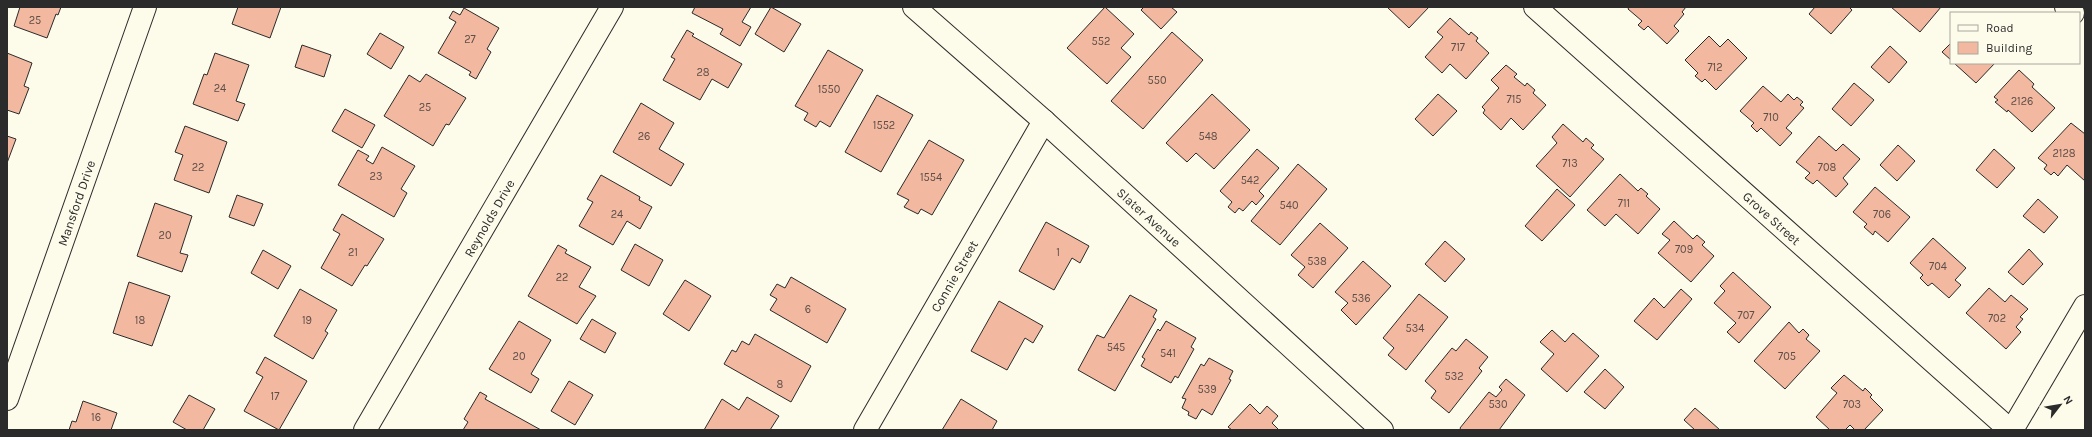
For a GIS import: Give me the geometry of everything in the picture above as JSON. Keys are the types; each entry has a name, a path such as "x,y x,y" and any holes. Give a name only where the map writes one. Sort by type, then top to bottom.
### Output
{"street":[{"name":"Mansford Drive","path":"7,399 145,7"},
{"name":"Reynolds Drive","path":"366,430 612,7"},
{"name":"Slater Avenue","path":"914,7 1044,121 1382,430"},
{"name":"Grove Street","path":"1535,7 2011,430"},
{"name":"Connie Street","path":"865,430 1044,121"},
{"path":"2011,430 2085,306"}],"building":[{"path":"20,7 61,7 58,15 56,14 47,38 14,26"},
{"path":"238,7 281,7 270,38 232,24"},
{"path":"695,7 751,7 742,22 751,27 740,46 720,34 723,29 692,13"},
{"path":"771,7 801,24 784,52 755,34"},
{"path":"1105,7 1134,34 1121,48 1131,57 1107,84 1067,48"},
{"path":"1144,7 1171,7 1177,12 1161,29 1141,10"},
{"path":"1387,7 1429,7 1409,28"},
{"path":"1629,7 1686,7 1682,12 1684,14 1674,26 1679,31 1667,44 1648,26 1644,30 1638,25 1642,21 1628,9"},
{"path":"1815,7 1849,7 1852,10 1831,34 1809,14"},
{"path":"1891,7 1941,7 1920,32"},
{"path":"464,8 499,28 487,49 491,52 476,79 469,75 471,72 438,53 456,22 449,18 453,11 460,15"},
{"path":"1450,18 1469,35 1471,32 1478,38 1476,41 1489,53 1466,79 1450,64 1442,73 1425,57 1443,37 1437,32"},
{"path":"687,30 694,34 692,36 742,64 728,88 712,79 700,100 663,80 675,59 671,57"},
{"path":"1172,32 1203,60 1143,129 1111,101"},
{"path":"380,33 404,47 391,69 367,54"},
{"path":"1709,36 1720,47 1728,39 1747,58 1716,90 1705,79 1702,82 1695,76 1698,73 1685,60"},
{"path":"1950,44 1950,59 1942,52"},
{"path":"302,45 331,55 324,77 295,67"},
{"path":"1890,46 1907,62 1889,83 1871,67"},
{"path":"828,50 863,70 830,127 820,121 816,127 804,120 808,113 795,106"},
{"path":"7,53 32,63 24,86 29,88 19,114 7,110"},
{"path":"215,53 249,65 236,101 245,104 238,121 193,104 204,74 207,75"},
{"path":"1955,64 1994,64 1976,83"},
{"path":"1506,65 1517,74 1514,77 1525,86 1527,83 1535,90 1533,93 1546,105 1523,130 1511,118 1501,130 1483,113 1485,110 1482,107 1499,88 1491,80"},
{"path":"2019,70 2034,84 2032,87 2055,108 2032,132 2008,110 2007,112 1995,102 1998,100 1994,97"},
{"path":"426,74 466,98 449,125 446,124 433,146 384,116 409,75 420,82"},
{"path":"1854,83 1874,100 1851,126 1832,109"},
{"path":"1763,86 1781,102 1788,94 1794,100 1797,97 1803,102 1800,105 1804,108 1786,128 1792,133 1780,146 1761,128 1757,132 1751,126 1754,123 1740,111"},
{"path":"1212,94 1250,130 1214,169 1196,153 1187,162 1166,143"},
{"path":"1438,94 1457,111 1433,136 1415,119"},
{"path":"877,95 913,115 881,172 845,152"},
{"path":"641,103 674,123 659,149 684,164 671,186 613,152"},
{"path":"345,109 375,125 362,148 332,131"},
{"path":"2071,123 2085,134 2085,181 2067,165 2058,176 2054,172 2051,175 2044,169 2047,165 2038,158"},
{"path":"1563,124 1583,142 1586,138 1594,145 1591,148 1604,159 1570,197 1536,166 1557,143 1552,137"},
{"path":"185,126 227,142 209,193 174,180 183,155 175,152"},
{"path":"7,136 16,139 7,163"},
{"path":"1819,136 1836,151 1843,144 1860,159 1843,178 1848,184 1836,197 1817,180 1813,184 1805,178 1810,173 1796,162"},
{"path":"929,140 964,160 932,215 921,209 918,214 904,207 909,200 897,194"},
{"path":"1898,145 1915,161 1897,181 1880,165"},
{"path":"382,147 415,166 401,189 407,193 394,217 338,185 358,150 369,156 366,160 373,164"},
{"path":"1257,149 1279,168 1259,191 1264,196 1256,205 1252,201 1243,211 1239,208 1235,213 1228,207 1232,202 1220,191"},
{"path":"1994,149 2015,168 1997,188 1976,170"},
{"path":"1298,164 1327,189 1280,245 1251,221"},
{"path":"1620,174 1638,191 1641,188 1648,194 1646,196 1660,209 1638,234 1616,214 1605,226 1587,210"},
{"path":"601,175 640,197 639,200 652,207 640,229 627,221 613,245 579,226 593,202 587,199"},
{"path":"1875,187 1910,217 1888,242 1875,231 1873,235 1864,227 1867,224 1853,212"},
{"path":"1557,189 1575,205 1542,241 1525,226"},
{"path":"237,195 263,204 254,226 229,217"},
{"path":"2038,199 2058,217 2044,233 2023,216"},
{"path":"155,203 192,216 180,253 188,255 182,272 137,256"},
{"path":"342,214 384,239 352,286 321,268 340,234 333,230"},
{"path":"1674,221 1693,239 1697,235 1705,242 1702,245 1714,256 1691,282 1658,253 1670,240 1662,234"},
{"path":"1046,222 1089,246 1080,263 1072,258 1054,290 1019,271"},
{"path":"1320,223 1348,248 1313,288 1298,275 1305,267 1291,255"},
{"path":"1933,238 1966,268 1955,280 1961,285 1949,298 1932,283 1928,286 1920,278 1923,275 1910,263"},
{"path":"1445,241 1465,259 1445,282 1425,264"},
{"path":"635,244 663,260 649,286 621,270"},
{"path":"558,245 567,250 565,253 591,267 579,287 596,296 577,324 528,296"},
{"path":"2029,249 2043,264 2023,285 2008,272"},
{"path":"263,250 291,266 278,289 251,273"},
{"path":"1363,261 1391,286 1356,325 1341,310 1348,303 1335,292"},
{"path":"1733,272 1771,307 1739,343 1727,332 1736,323 1714,303 1725,291 1720,286"},
{"path":"791,277 846,309 827,343 770,310 777,299 770,295 777,284 785,288"},
{"path":"685,280 711,296 689,331 663,314"},
{"path":"129,282 170,296 152,346 113,333"},
{"path":"1989,288 2005,302 2011,295 2028,309 2020,317 2023,319 2016,327 2021,332 2006,349 1966,313"},
{"path":"300,289 337,310 325,331 328,333 313,359 274,336"},
{"path":"1681,289 1692,299 1657,340 1634,321 1654,298 1664,308"},
{"path":"1419,294 1448,317 1406,370 1388,355 1394,348 1383,338"},
{"path":"1130,295 1157,310 1153,317 1156,319 1115,391 1078,370 1097,335 1104,338"},
{"path":"999,301 1043,326 1033,343 1025,338 1007,370 971,351"},
{"path":"592,319 616,333 605,353 580,339"},
{"path":"519,321 551,340 531,374 539,379 531,393 489,369"},
{"path":"1166,321 1196,338 1191,347 1194,349 1178,378 1175,376 1171,383 1141,366 1145,359 1142,357 1158,329 1160,331"},
{"path":"1789,322 1799,333 1803,329 1809,335 1806,339 1820,351 1785,389 1754,361"},
{"path":"1552,330 1565,342 1573,333 1599,356 1567,392 1541,369 1554,354 1540,342"},
{"path":"755,334 811,366 791,402 724,364 732,350 736,352 742,341 749,345"},
{"path":"1466,339 1488,357 1479,368 1482,371 1449,413 1431,398 1436,391 1425,381 1452,348 1456,351"},
{"path":"265,357 307,381 279,430 244,411 263,377 256,373"},
{"path":"1209,358 1233,371 1229,379 1231,380 1212,415 1202,409 1196,419 1188,415 1189,412 1182,408 1186,399 1182,398 1201,364 1204,366"},
{"path":"1605,369 1624,387 1605,409 1584,392"},
{"path":"1844,375 1863,391 1865,388 1872,395 1870,397 1883,410 1864,430 1855,430 1850,425 1845,430 1830,430 1816,417 1837,393 1831,388"},
{"path":"1506,379 1525,395 1499,430 1461,430 1460,428 1489,392 1496,397 1502,390 1499,387"},
{"path":"569,381 593,395 575,425 551,411"},
{"path":"480,392 487,396 485,399 541,430 463,430 468,422 464,419"},
{"path":"189,395 215,409 203,430 187,430 173,422"},
{"path":"747,397 779,416 770,430 704,430 722,399 739,410"},
{"path":"961,399 997,421 992,430 942,430"},
{"path":"83,401 117,413 111,430 69,430 72,421 76,422"},
{"path":"1250,404 1260,414 1267,406 1278,416 1272,423 1279,430 1232,430 1228,427"},
{"path":"1695,408 1720,430 1695,430 1684,420"}]}
